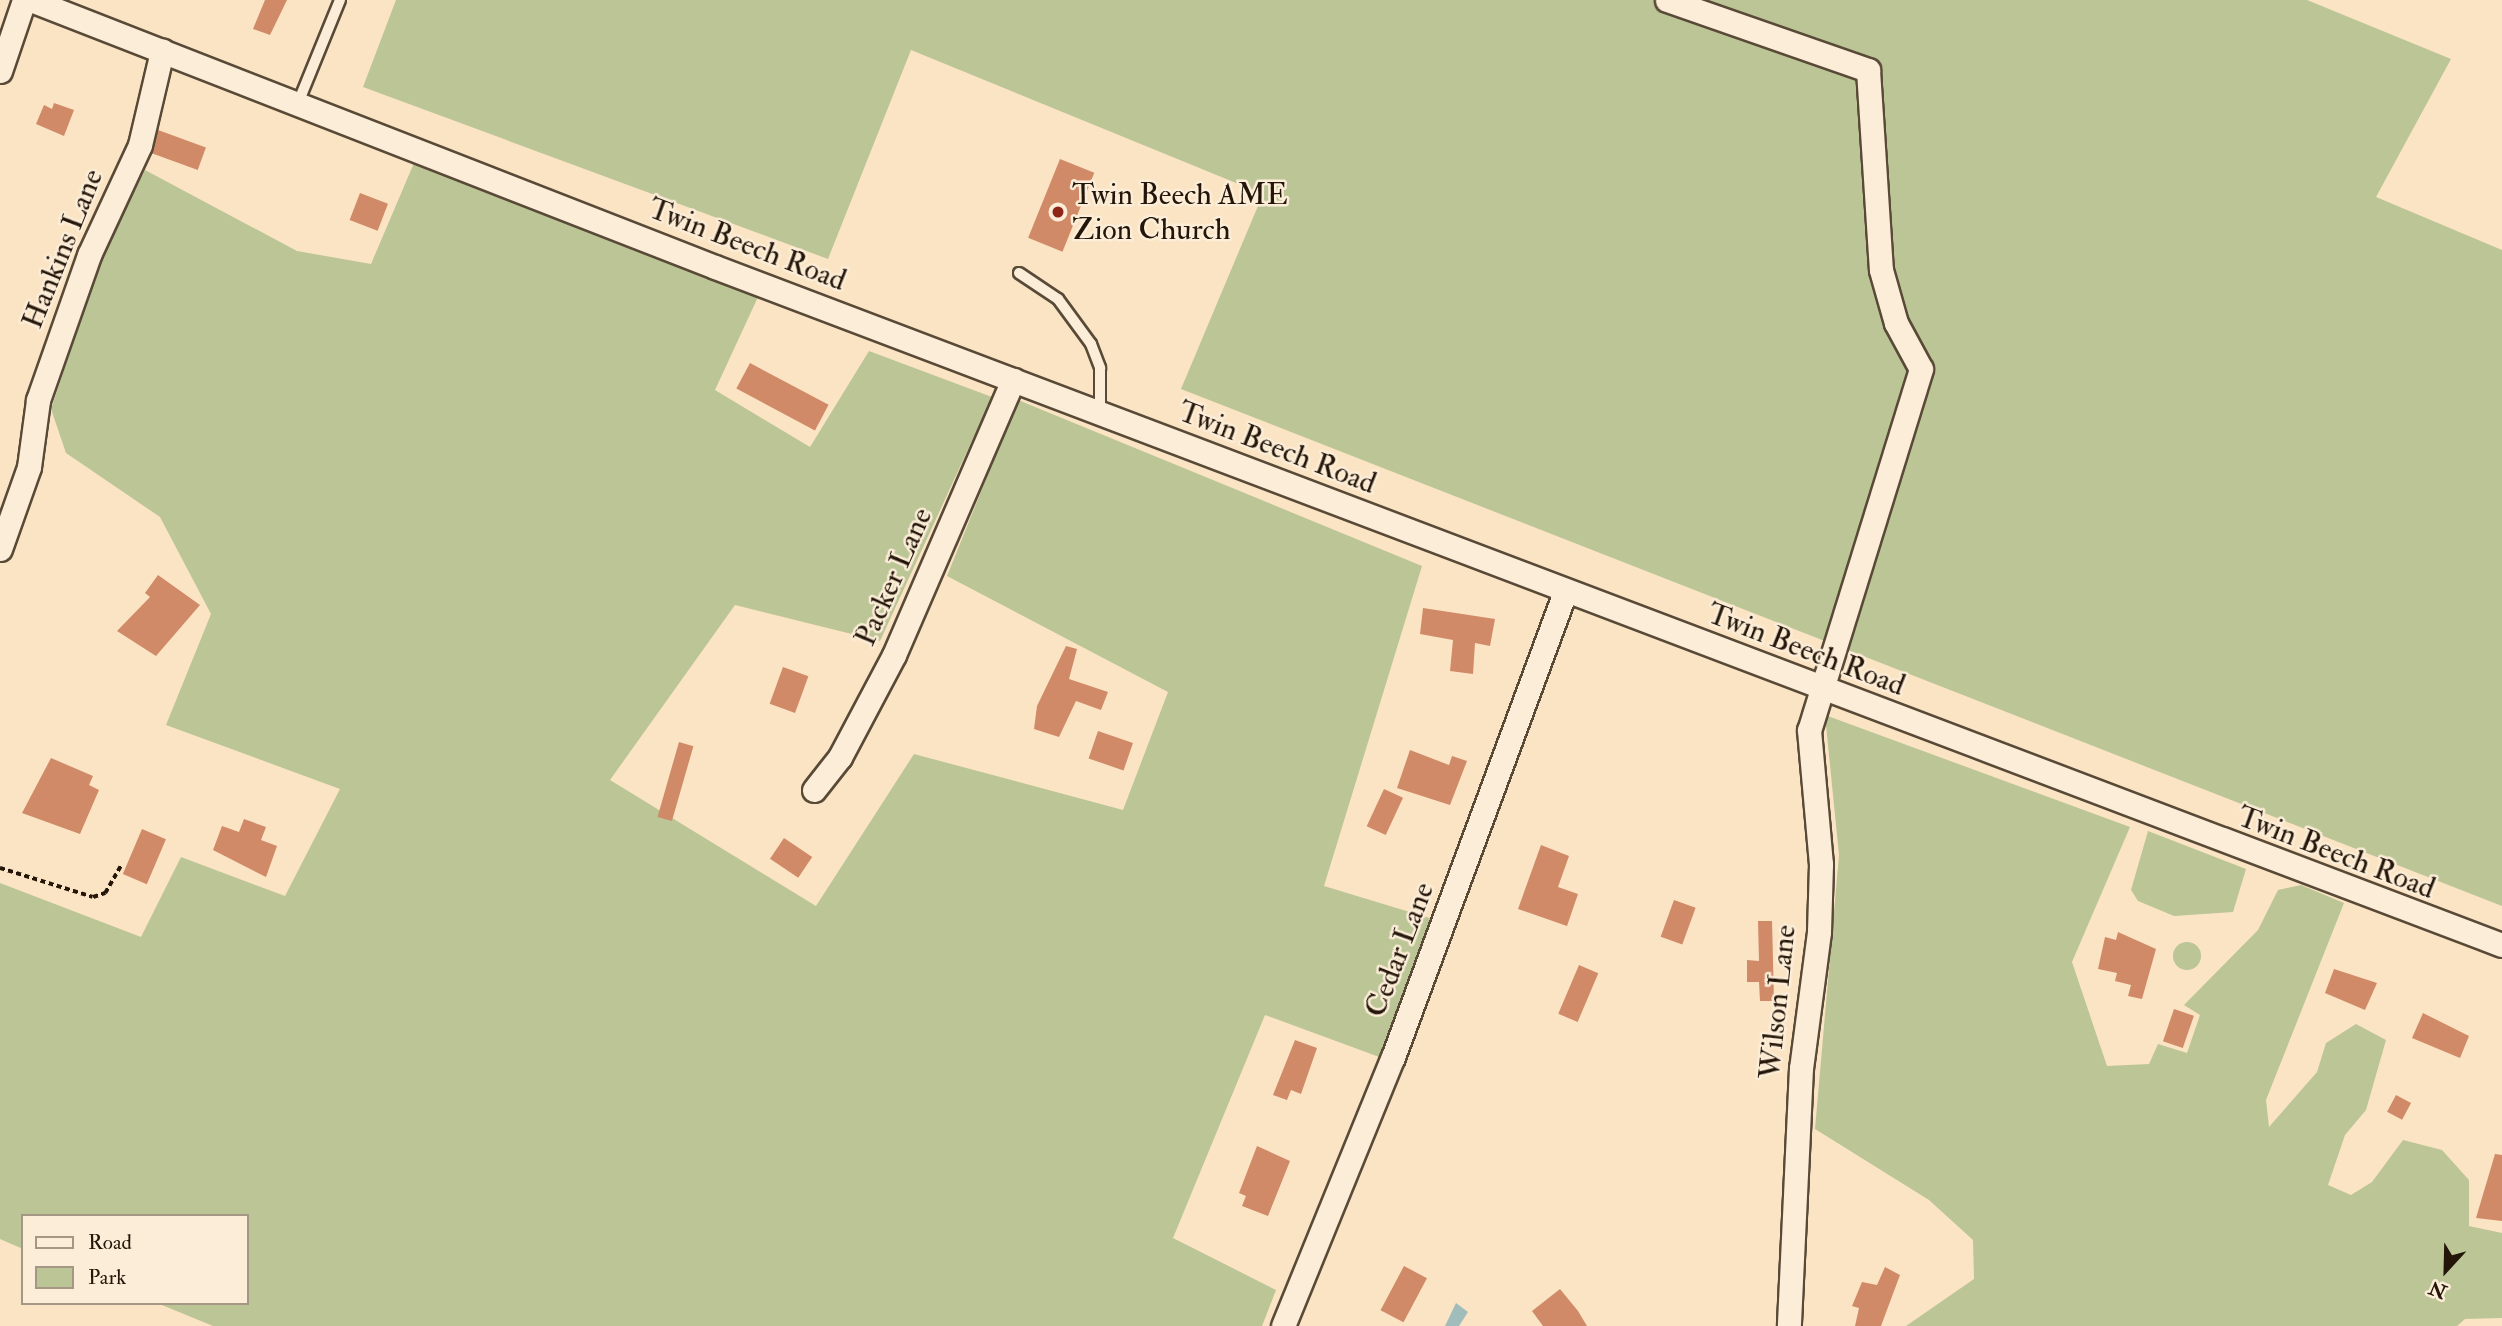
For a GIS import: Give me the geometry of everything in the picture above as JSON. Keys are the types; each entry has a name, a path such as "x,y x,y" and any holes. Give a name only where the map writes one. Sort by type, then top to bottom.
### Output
{"street":[{"path":"0,71 24,0"},
{"name":"Twin Beech Road","path":"31,0 1565,592 2501,946"},
{"name":"Wilson Lane","path":"1667,0 1868,69 1881,270 1896,323 1921,369 1819,687 1809,730 1821,864 1819,932 1801,1068 1789,1326"},
{"name":"Hankins Lane","path":"0,549 29,467 38,400 94,243 141,145 162,51"},
{"name":"Packer Lane","path":"814,790 840,758 894,655 1013,380"},
{"name":"Cedar Lane","path":"1283,1326 1416,996 1565,592"}],"lane":[{"path":"298,103 340,0"},
{"path":"1019,273 1058,299 1091,344 1100,368 1100,413"}],"path":[{"path":"0,868 93,897 105,893 121,865"}],"green space":[{"path":"396,0 2307,0 2451,59 2376,197 2502,250 2502,906 1181,389 1263,194 911,50 828,259 363,87"},
{"path":"414,163 758,297 715,390 810,447 869,351 992,397 880,641 735,605 610,780 816,906 914,754 1123,810 1168,692 947,576 1018,400 1422,566 1324,886 1436,920 1382,1058 1265,1015 1173,1238 1276,1290 1262,1326 213,1326 162,1305 248,1305 248,1214 21,1214 21,1248 0,1239 0,883 141,937 181,857 285,896 340,789 166,725 211,614 160,517 66,453 51,409 101,260 145,170 297,251 371,264"},
{"path":"1825,715 2130,827 2072,962 2107,1066 2149,1064 2158,1044 2187,1053 2200,1015 2184,1005 2258,930 2278,890 2301,885 2344,903 2266,1100 2269,1127 2317,1072 2326,1043 2356,1024 2386,1040 2366,1110 2345,1135 2328,1185 2351,1195 2372,1182 2403,1140 2442,1150 2469,1180 2469,1226 2502,1233 2502,1318 2465,1319 2457,1326 1906,1326 1974,1279 1973,1240 1929,1200 1815,1129 1839,855"},
{"path":"2148,831 2246,869 2233,912 2174,916 2138,901 2131,890"},
{"path":"2187,942 2197,946 2201,956 2197,966 2187,970 2177,966 2173,956 2177,946"}],"water":[{"path":"1456,1303 1468,1312 1459,1326 1445,1326"}],"building":[{"path":"265,0 287,0 270,35 253,29"},
{"path":"54,103 74,110 64,136 36,124 44,105 52,109"},
{"path":"158,130 206,147 198,170 150,153"},
{"name":"Twin Beech AME Zion Church","path":"1060,159 1094,173 1062,252 1028,238"},
{"path":"360,193 388,204 378,231 350,220"},
{"path":"750,363 829,405 815,430 736,389"},
{"path":"158,575 200,605 156,656 117,631 150,597 145,593"},
{"path":"1423,608 1495,619 1490,646 1475,643 1473,674 1450,671 1453,640 1420,634"},
{"path":"1066,646 1077,649 1069,679 1108,692 1101,710 1076,701 1059,737 1034,729 1037,706"},
{"path":"783,667 808,676 795,713 770,704"},
{"path":"1098,731 1133,743 1124,770 1089,758"},
{"path":"679,742 693,746 672,821 658,817"},
{"path":"1410,750 1449,765 1452,756 1467,761 1450,805 1397,788"},
{"path":"51,758 93,776 89,785 99,790 80,834 22,813"},
{"path":"1384,789 1403,798 1386,835 1367,826"},
{"path":"244,819 266,827 261,840 277,846 266,877 213,850 222,826 239,832"},
{"path":"142,829 166,839 147,884 123,874"},
{"path":"784,838 812,857 798,878 770,859"},
{"path":"1541,845 1569,856 1558,887 1578,894 1567,926 1518,909"},
{"path":"1674,900 1696,908 1682,945 1661,937"},
{"path":"1758,921 1772,921 1774,1001 1760,1001 1759,982 1747,982 1747,960 1759,961"},
{"path":"2118,932 2156,949 2142,999 2128,996 2131,985 2115,981 2117,973 2098,969 2105,937 2116,940"},
{"path":"1579,965 1598,973 1578,1022 1558,1014"},
{"path":"2334,969 2377,983 2365,1010 2325,993"},
{"path":"2174,1009 2194,1016 2183,1048 2163,1041"},
{"path":"2423,1013 2469,1036 2460,1058 2412,1038"},
{"path":"1295,1040 1317,1048 1301,1094 1291,1090 1287,1100 1273,1095"},
{"path":"2396,1095 2411,1103 2402,1120 2387,1112"},
{"path":"1257,1146 1290,1161 1268,1216 1242,1206 1246,1196 1239,1193"},
{"path":"2495,1154 2502,1155 2502,1221 2476,1218"},
{"path":"1404,1266 1427,1278 1403,1322 1381,1310"},
{"path":"1885,1267 1900,1275 1881,1326 1855,1326 1859,1308 1852,1306 1862,1282 1877,1285"},
{"path":"1560,1289 1587,1326 1543,1326 1532,1311"}],"place":[{"name":"Twin Beech AME Zion Church","path":"1058,212"}]}
